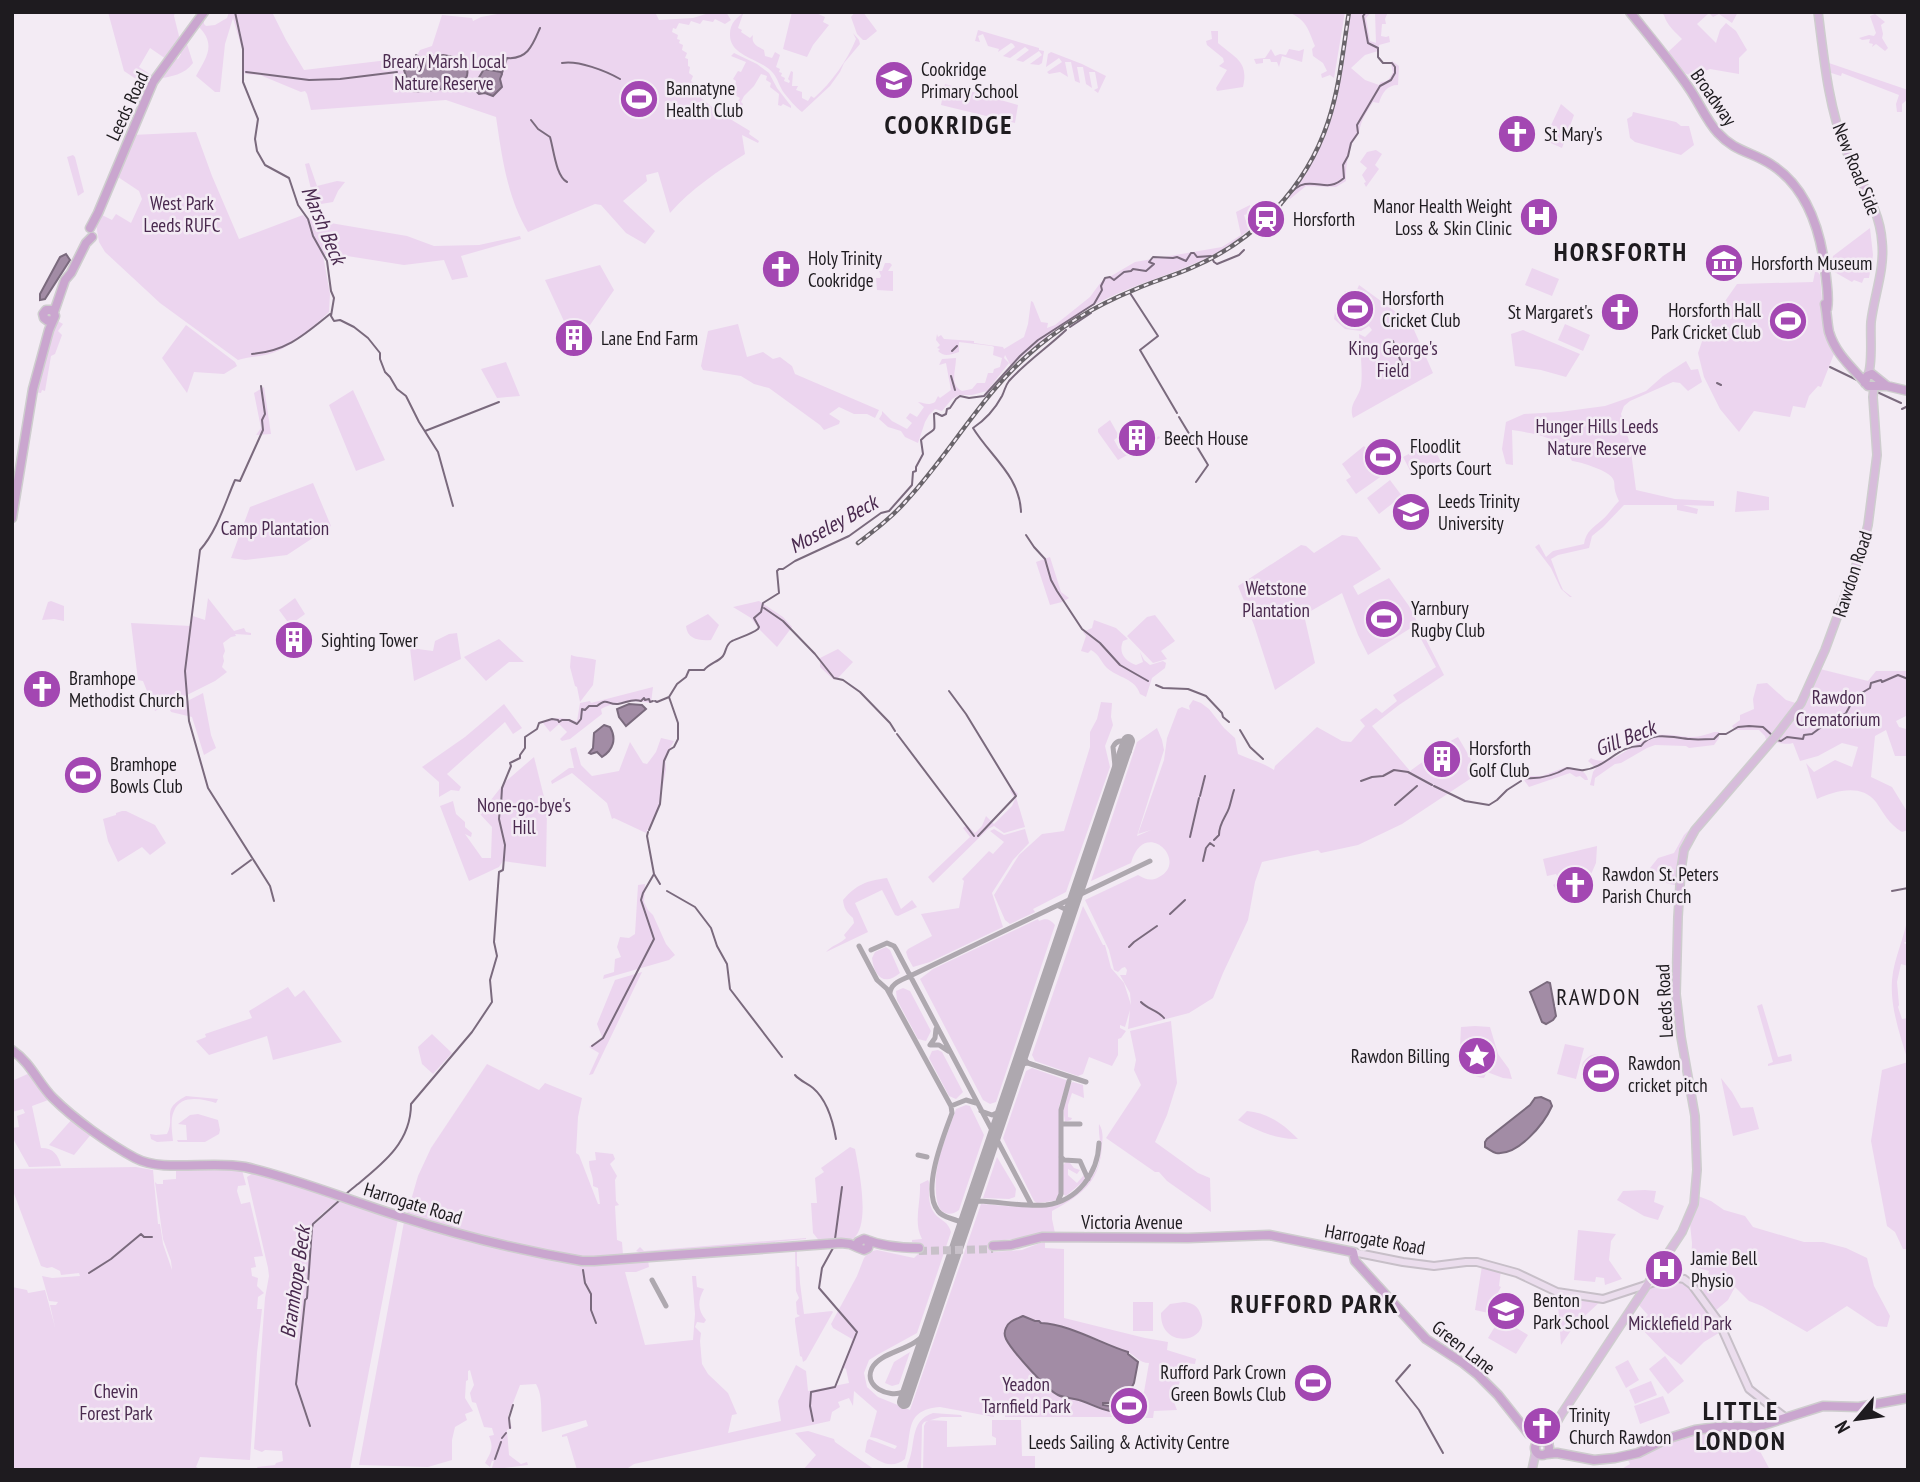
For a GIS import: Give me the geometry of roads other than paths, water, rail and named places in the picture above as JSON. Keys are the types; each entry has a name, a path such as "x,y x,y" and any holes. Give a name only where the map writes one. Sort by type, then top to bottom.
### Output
{"highway":[{"name":"Leeds Road","path":"12,517 33,388 44,351 50,315 90,232 153,82 204,12"},
{"name":"Broadway","path":"1630,12 1683,79 1717,132 1738,150 1772,165 1789,180 1801,196 1816,227 1822,254 1826,309 1833,342 1843,360 1855,372 1874,381"},
{"path":"1874,381 1908,391"},
{"name":"Harrogate Road","path":"12,1050 29,1065 52,1097 70,1113 142,1161 161,1165 221,1164 243,1167 276,1175 440,1228 582,1261 829,1244 919,1249"},
{"name":"Harrogate Road","path":"1213,1237 1276,1236 1353,1252"},
{"name":"Victoria Avenue","path":"993,1248 1051,1237 1213,1237"},
{"name":"Green Lane","path":"1353,1252 1355,1261 1421,1333 1478,1375 1543,1447"},
{"path":"1543,1447 1557,1453 1594,1460 1615,1458 1638,1453 1666,1439 1695,1430 1757,1427 1823,1406 1859,1407 1908,1398"}],"main road":[{"name":"New Road Side","path":"1818,12 1834,113 1845,147 1876,214 1882,239 1882,259 1871,326 1870,347 1874,381"},
{"name":"Rawdon Road","path":"1775,737 1801,703 1817,671 1863,547 1870,515 1877,455 1874,381"},
{"name":"Leeds Road","path":"1653,1280 1686,1226 1697,1187 1695,1116 1676,994 1684,850 1695,830 1775,737"},
{"name":"Harrogate Road","path":"1353,1252 1441,1266 1477,1262 1517,1273 1557,1292 1603,1299 1653,1280"},
{"path":"1533,1466 1653,1280 1676,1277 1692,1285 1723,1330 1746,1385 1756,1396 1786,1417"}],"waterway":[{"name":"Marsh Beck","path":"235,12 243,49 243,82 258,119 255,139 257,151 265,165 289,178 298,205 308,219 313,236 327,261 334,298 331,316 334,321 340,320 354,327 368,338 380,353 385,372 397,389 406,396 438,452 453,506"},
{"path":"1275,218 1287,198 1300,186 1330,185 1344,178 1343,165 1358,133 1357,125 1380,86 1391,80 1395,73 1392,63 1383,63 1378,57 1378,48 1368,43 1363,16 1366,12"},
{"path":"502,73 507,58 525,54 540,28"},
{"path":"416,55 421,58"},
{"path":"562,63 584,65 620,79"},
{"path":"246,72 309,80 397,72"},
{"path":"531,120 550,137 558,169 567,182"},
{"name":"Moseley Beck","path":"655,701 669,697 689,670 704,670 723,656 730,643 758,629 754,618 761,612 763,603 779,593 779,569 849,536 881,513 889,511 912,485 913,472 916,471 923,454 921,440 934,430 934,414 946,414 947,409 960,396 984,396 1038,340 1094,304 1105,278 1114,280 1133,269 1146,271 1154,264 1149,262 1153,257 1177,257 1186,261 1191,253 1194,253 1197,257 1211,256 1217,264 1239,255 1244,250"},
{"path":"1130,293 1158,336 1140,350 1177,413"},
{"path":"1070,327 1091,313"},
{"path":"252,354 285,346 330,314"},
{"path":"1021,512 1010,477 973,428 993,410 1016,374 1066,330"},
{"path":"1393,341 1407,378"},
{"path":"952,351 957,346"},
{"path":"1830,367 1857,380"},
{"path":"951,376 955,390"},
{"path":"1717,383 1721,385"},
{"path":"261,386 265,414 262,420 263,430 240,481 235,480 216,526 200,550 185,671 189,721 208,788 270,886 274,901"},
{"path":"1877,392 1901,403"},
{"path":"425,431 499,402"},
{"path":"1902,409 1908,406"},
{"path":"1179,417 1208,465 1196,482"},
{"path":"1026,535 1045,559 1051,580 1082,629 1100,643 1120,665 1148,681"},
{"path":"764,608 783,621 834,678 843,680 860,692 895,731"},
{"name":"Gill Beck","path":"1777,740 1781,741 1787,737 1803,739 1804,735 1812,734 1828,722 1830,724 1846,713 1855,697 1870,688 1871,683 1882,682 1898,675 1908,679"},
{"path":"1156,685 1163,688 1188,689 1206,696 1229,722"},
{"path":"949,691 1016,796 978,836"},
{"path":"649,830 660,804 664,761 678,739 678,723 669,697"},
{"name":"Moseley Beck","path":"345,1195 395,1150 407,1129 411,1104 472,1032 492,1002 490,980 497,956 494,942 499,872 503,870 505,845 499,819 502,788 510,763 520,758 525,748 525,737 537,729 539,723 552,719 559,722 569,720 577,724 581,719 582,709 585,710 589,706 606,702 618,704 632,700 641,701 644,698 653,701"},
{"name":"Gill Beck","path":"1525,778 1547,776 1567,768 1592,768 1625,749 1641,746 1657,736 1714,739 1719,734 1749,726 1763,727 1773,736"},
{"path":"1240,730 1250,747 1263,759"},
{"path":"897,734 974,836"},
{"name":"Gill Beck","path":"1361,781 1383,776 1394,770 1408,772 1432,785"},
{"path":"1200,796 1205,776"},
{"name":"Gill Beck","path":"1434,786 1465,801 1489,805 1521,781"},
{"path":"1395,805 1417,786"},
{"path":"1214,840 1219,835 1234,790"},
{"path":"1190,837 1199,798"},
{"path":"592,1046 603,1038 654,939 641,900 654,874 648,832"},
{"path":"1203,861 1206,848 1210,843 1214,846"},
{"path":"232,874 251,860"},
{"path":"654,874 660,884"},
{"path":"1892,891 1908,888"},
{"path":"667,891 695,907 711,928 727,964 730,989 782,1057"},
{"path":"1170,914 1185,900"},
{"path":"1129,947 1157,926"},
{"path":"1141,1002 1164,1018"},
{"path":"795,1075 822,1098 836,1139"},
{"path":"835,1239 842,1187"},
{"name":"Bramhope Beck","path":"310,1426 296,1384 307,1298 312,1228 313,1224 341,1199"},
{"path":"89,1273 141,1234 144,1237 152,1237"},
{"path":"813,1421 811,1392 835,1387 857,1332 819,1288 822,1268 833,1248"},
{"path":"583,1270 596,1323"},
{"path":"1410,1365 1396,1381 1419,1410 1443,1453"},
{"path":"510,1428 509,1418 513,1405"},
{"path":"502,1438 506,1433"},
{"path":"495,1459 501,1442"}],"tunnel":[{"path":"919,1251 993,1249"}],"railway":[{"path":"858,543 906,501 995,389 1040,344 1079,317 1107,302 1214,257 1257,227 1275,210 1306,169 1328,122 1338,81 1349,12"}],"place":[{"name":"Cookridge Primary School","path":"894,80"},
{"name":"Bannatyne Health Club","path":"639,99"},
{"name":"St Mary's","path":"1517,134"},
{"name":"Manor Health Weight Loss & Skin Clinic","path":"1539,217"},
{"name":"Horsforth","path":"1266,219"},
{"name":"Horsforth Museum","path":"1724,263"},
{"name":"Holy Trinity Cookridge","path":"781,269"},
{"name":"Horsforth Cricket Club","path":"1355,309"},
{"name":"St Margaret's","path":"1620,312"},
{"name":"Horsforth Hall Park Cricket Club","path":"1788,321"},
{"name":"Lane End Farm","path":"574,338"},
{"name":"Beech House","path":"1137,438"},
{"name":"Floodlit Sports Court","path":"1383,457"},
{"name":"Leeds Trinity University","path":"1411,512"},
{"name":"Yarnbury Rugby Club","path":"1384,619"},
{"name":"Sighting Tower","path":"294,640"},
{"name":"Bramhope Methodist Church","path":"42,689"},
{"name":"Horsforth Golf Club","path":"1442,759"},
{"name":"Bramhope Bowls Club","path":"83,775"},
{"name":"Rawdon St. Peters Parish Church","path":"1575,885"},
{"name":"Rawdon Billing","path":"1477,1056"},
{"name":"Rawdon cricket pitch","path":"1601,1074"},
{"name":"Jamie Bell Physio","path":"1664,1269"},
{"name":"Benton Park School","path":"1506,1311"},
{"name":"Rufford Park Crown Green Bowls Club","path":"1313,1383"},
{"name":"Leeds Sailing & Activity Centre","path":"1129,1406"},
{"name":"Trinity Church Rawdon","path":"1542,1426"}],"district":[{"name":"COOKRIDGE","path":"949,124"},
{"name":"HORSFORTH","path":"1621,251"},
{"name":"RAWDON","path":"1599,996"},
{"name":"RUFFORD PARK","path":"1315,1303"},
{"name":"LITTLE LONDON","path":"1741,1425"}],"park label":[{"name":"Breary Marsh Local Nature Reserve","path":"444,72"},
{"name":"West Park Leeds RUFC","path":"182,214"},
{"name":"King George's Field","path":"1393,359"},
{"name":"Hunger Hills Leeds Nature Reserve","path":"1597,437"},
{"name":"Camp Plantation","path":"275,528"},
{"name":"Wetstone Plantation","path":"1276,599"},
{"name":"Rawdon Crematorium","path":"1838,708"},
{"name":"None-go-bye's Hill","path":"524,816"},
{"name":"Micklefield Park","path":"1680,1323"},
{"name":"Yeadon Tarnfield Park","path":"1026,1395"},
{"name":"Chevin Forest Park","path":"116,1402"}]}
